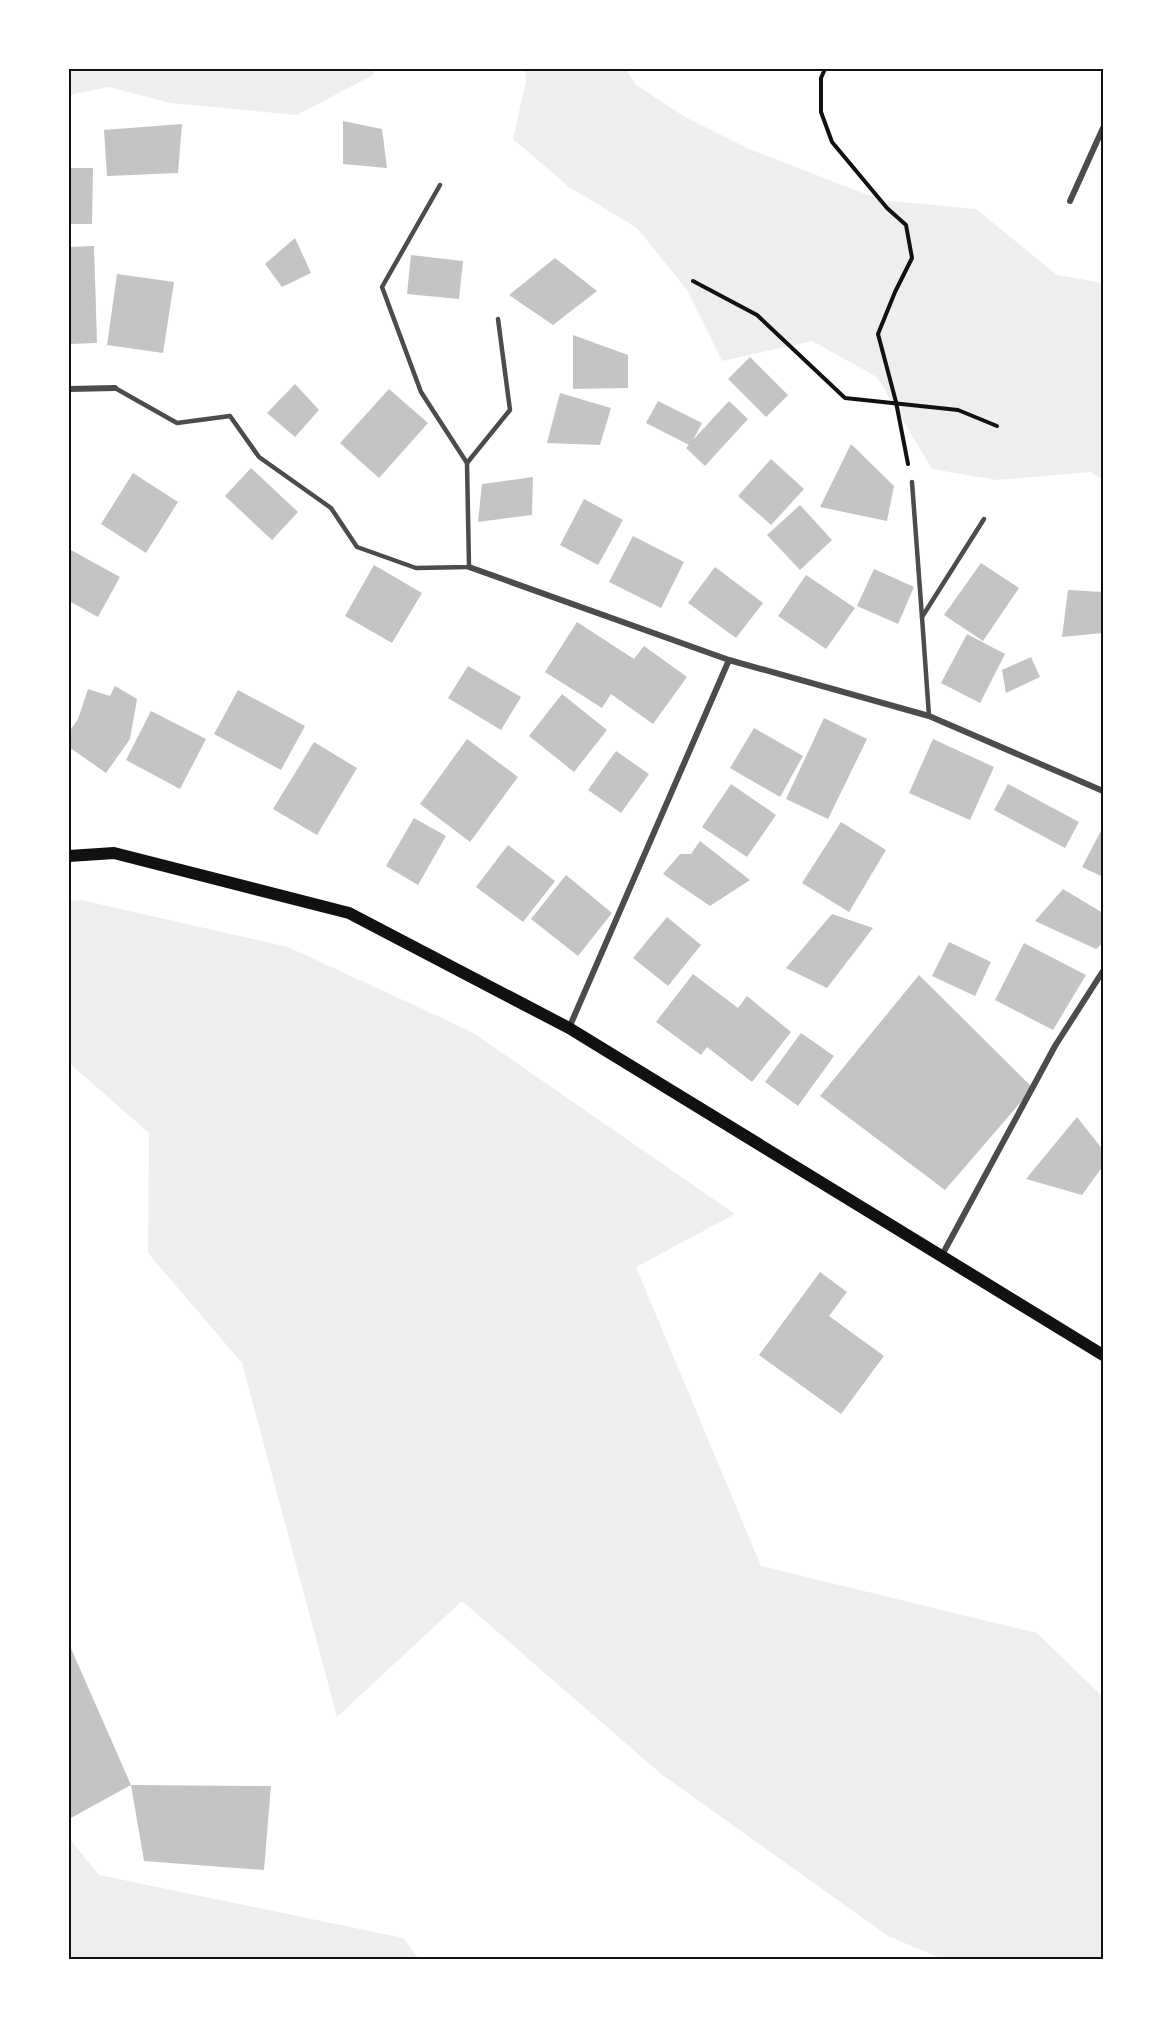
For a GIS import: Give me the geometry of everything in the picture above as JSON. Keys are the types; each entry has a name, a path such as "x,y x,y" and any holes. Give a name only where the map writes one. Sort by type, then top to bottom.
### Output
{"main road":[{"path":"69,856 114,853 349,914 569,1028 1103,1355"}],"street":[{"path":"1070,201 1103,128"},
{"path":"69,389 115,388"},
{"path":"469,567 729,660 929,716 1103,791"},
{"path":"569,1028 729,660"},
{"path":"941,1257 1055,1046 1103,971"}],"lane":[{"path":"115,388 177,423 230,416 259,457 331,508 357,547 416,568 469,567 467,463 422,392 382,286 440,185"},
{"path":"467,463 510,410 498,319"},
{"path":"912,482 929,716"},
{"path":"922,617 984,519"}],"path":[{"path":"825,69 821,78 821,112 832,142 887,208 906,225 912,258 878,334 896,402 912,482"},
{"path":"693,281 757,315 844,398 958,410 997,426"}],"shaded area":[{"path":"69,69 375,69 373,75 297,115 171,103 109,87 69,95"},
{"path":"525,69 626,69 636,85 685,117 749,149 881,200 976,209 1057,275 1103,283 1103,480 1091,472 997,480 932,469 877,377 812,341 722,361 687,290 637,228 569,187 513,139 526,81"},
{"path":"81,900 288,947 472,1032 735,1214 636,1267 761,1566 1037,1633 1103,1697 1103,1960 945,1960 888,1936 661,1774 462,1601 337,1717 242,1363 148,1253 149,1133 69,1063 69,901"},
{"path":"69,1838 99,1875 403,1938 420,1960 69,1960"}],"building":[{"path":"343,121 382,129 387,168 343,164"},
{"path":"182,124 178,173 107,176 104,130"},
{"path":"69,168 93,168 92,224 69,224"},
{"path":"295,238 311,273 282,287 265,264"},
{"path":"94,246 97,343 69,344 69,247"},
{"path":"411,255 463,261 459,299 407,294"},
{"path":"555,258 597,291 553,325 509,295"},
{"path":"117,274 174,282 163,353 107,345"},
{"path":"573,335 628,355 628,388 573,389"},
{"path":"750,357 788,395 766,417 728,379"},
{"path":"295,384 319,410 295,437 267,413"},
{"path":"389,389 428,423 379,478 340,443"},
{"path":"560,393 611,408 600,445 547,443"},
{"path":"658,401 702,423 693,440 729,401 748,419 705,466 686,448 689,445 646,423"},
{"path":"851,444 894,486 887,521 820,507"},
{"path":"771,459 804,489 771,525 738,496"},
{"path":"251,468 298,512 272,540 225,496"},
{"path":"133,473 178,502 146,553 101,524"},
{"path":"533,477 532,515 478,522 482,484"},
{"path":"584,499 623,520 598,565 560,545"},
{"path":"800,505 832,540 800,570 767,535"},
{"path":"633,536 684,562 661,608 609,582"},
{"path":"69,549 120,577 98,617 69,601"},
{"path":"981,563 1019,588 983,641 944,615"},
{"path":"374,565 422,593 392,643 345,616"},
{"path":"715,567 763,603 736,638 688,603"},
{"path":"874,569 914,587 898,624 857,606"},
{"path":"806,575 855,608 826,649 778,616"},
{"path":"1068,590 1103,592 1103,633 1062,637"},
{"path":"577,622 634,659 644,646 687,677 653,724 611,694 602,708 545,672"},
{"path":"967,634 1005,654 980,703 941,683"},
{"path":"1031,657 1040,677 1006,693 1002,670"},
{"path":"468,666 521,697 501,730 448,698"},
{"path":"115,686 137,699 130,739 106,773 69,747 69,732 78,719 88,689 110,696"},
{"path":"238,690 305,726 281,770 214,734"},
{"path":"562,694 607,730 574,772 529,736"},
{"path":"151,711 206,739 180,789 126,760"},
{"path":"824,718 867,739 828,819 786,799"},
{"path":"754,728 803,756 780,797 730,768"},
{"path":"467,739 518,777 470,842 420,804"},
{"path":"933,739 994,767 970,820 909,793"},
{"path":"314,742 357,768 317,835 273,809"},
{"path":"616,751 649,774 621,813 588,790"},
{"path":"731,784 776,815 747,857 702,827"},
{"path":"1008,784 1079,822 1065,848 994,810"},
{"path":"414,818 446,836 418,885 386,866"},
{"path":"841,822 886,850 849,912 802,883"},
{"path":"1103,827 1103,877 1082,867"},
{"path":"700,841 750,880 710,906 663,874 680,854 691,854"},
{"path":"508,845 555,881 523,922 476,887"},
{"path":"566,875 612,913 578,956 531,919"},
{"path":"1063,889 1103,913 1103,943 1096,949 1035,921"},
{"path":"832,914 873,928 827,988 786,968"},
{"path":"667,917 701,945 668,986 633,958"},
{"path":"949,942 991,962 975,996 932,976"},
{"path":"1024,943 1086,975 1053,1030 995,1000"},
{"path":"693,974 738,1008 747,996 791,1032 752,1082 707,1047 701,1055 656,1022"},
{"path":"919,975 1033,1088 945,1190 820,1096"},
{"path":"801,1033 834,1056 798,1106 765,1082"},
{"path":"1077,1117 1103,1150 1103,1166 1082,1195 1026,1179"},
{"path":"820,1272 847,1292 829,1316 884,1356 841,1414 759,1355"},
{"path":"69,1644 131,1785 69,1819"},
{"path":"131,1785 271,1786 264,1870 144,1861"}]}
